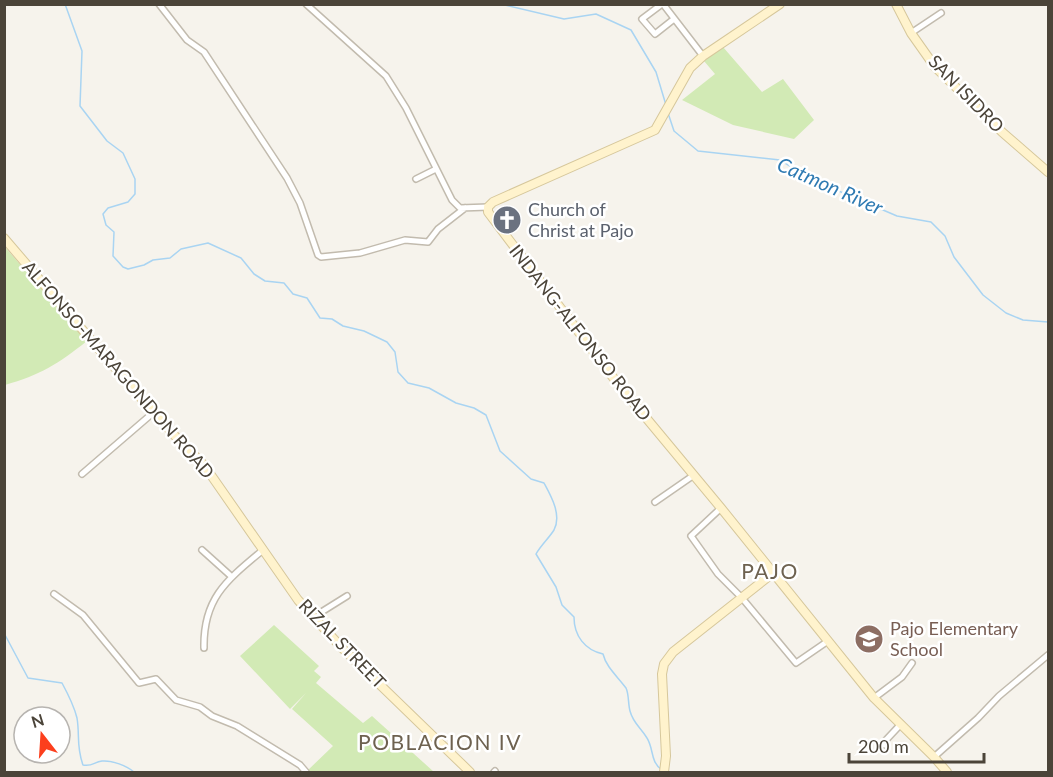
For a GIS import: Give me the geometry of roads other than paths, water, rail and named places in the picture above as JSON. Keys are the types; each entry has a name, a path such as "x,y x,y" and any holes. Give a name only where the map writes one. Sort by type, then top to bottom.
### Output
{"main road":[{"path":"488,207 493,201 529,184 647,135 658,127 690,68 703,56 780,4"},
{"name":"SAN ISIDRO","path":"896,4 911,33 935,67 1002,132 1048,171"},
{"name":"INDANG-ALFONSO ROAD","path":"488,207 488,212 505,237 618,384 874,698 947,772"},
{"name":"ALFONSO-MARAGONDON ROAD","path":"4,238 154,412 204,465 229,503"},
{"name":"RIZAL STREET","path":"229,503 298,600 315,619 470,772"},
{"path":"664,772 666,758 662,674 664,664 673,652 773,573"}],"street":[{"path":"159,4 187,40 204,51 287,178 300,203 318,255 321,257 360,253 405,240 428,242 438,229 465,208"},
{"path":"306,4 386,76 406,108 452,200 460,208 488,207"},
{"path":"674,19 655,34 642,19 662,4 674,19 703,56"},
{"path":"911,33 941,13"},
{"path":"416,179 436,169"},
{"path":"82,474 154,412"},
{"path":"656,502 693,475"},
{"path":"721,508 691,536 718,574 742,598 796,663 828,641"},
{"path":"202,550 232,577"},
{"path":"204,648 204,632 212,602 232,577 263,550"},
{"path":"54,594 82,615 139,683 156,679 176,700 200,707 212,716 237,726 300,765 306,772"},
{"path":"315,619 323,611 347,596"},
{"path":"934,757 999,696 1048,655"},
{"path":"874,698 902,677 912,663"},
{"path":"885,745 885,741 901,724"}],"waterway":[{"path":"65,4 82,51 80,106 107,141 123,153 135,179 135,194 128,202 108,208 103,214 106,225 114,232 113,256 128,269 153,260 170,258 181,249 208,243 241,258 254,274 265,281 284,283 293,294 307,298 320,318 332,319 343,326 364,331 387,342 395,352 398,372 408,383 429,388 456,403 474,408 486,415 500,451 531,479 544,483 550,494 555,506 556,524 536,554 556,587 562,605 574,617 578,636 586,646 603,654 609,668 626,688 631,715 647,738 654,759 662,770"},
{"name":"Catmon River","path":"501,4 564,19 596,14 631,30 656,72 666,105"},
{"name":"Catmon River","path":"668,113 674,131 698,151 780,160 813,180 897,216 931,222 945,236 954,257 983,295 1006,313 1023,320 1048,322"},
{"path":"4,633 28,678 62,683 77,718 83,765 110,761 134,772"}],"place":[{"name":"Church of Christ at Pajo","path":"507,220"},
{"name":"Pajo Elementary School","path":"869,639"}],"district":[{"name":"PAJO","path":"770,572"},
{"name":"POBLACION IV","path":"440,743"}]}
